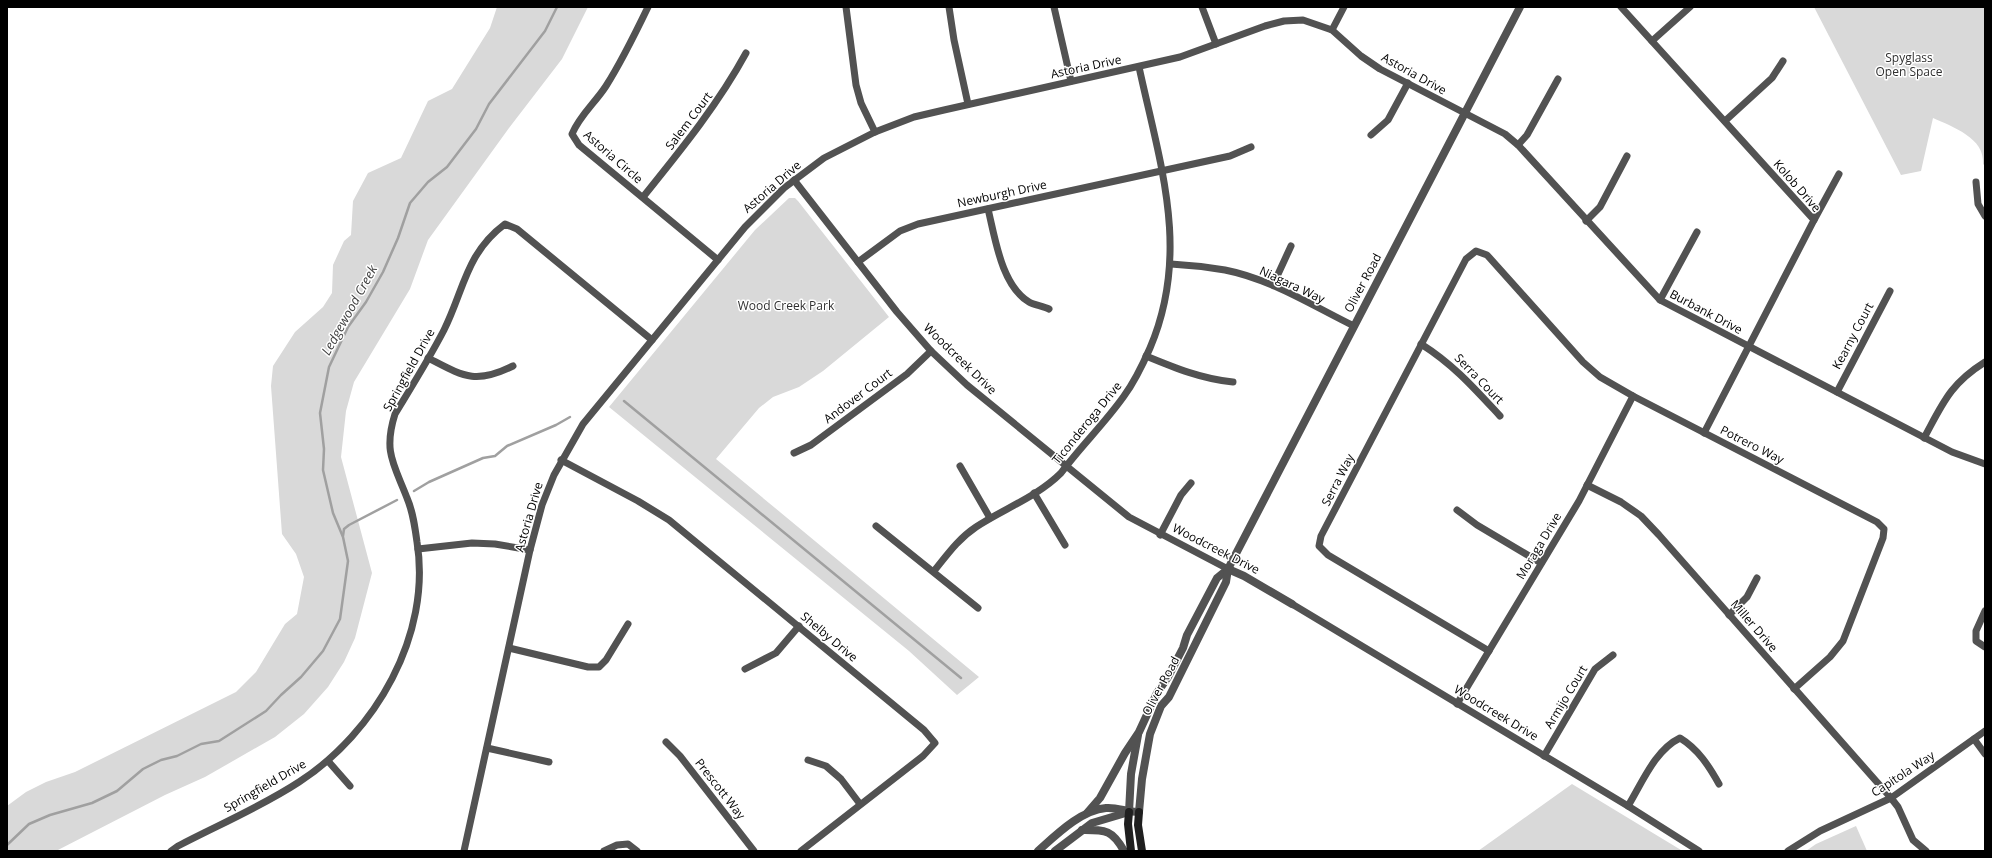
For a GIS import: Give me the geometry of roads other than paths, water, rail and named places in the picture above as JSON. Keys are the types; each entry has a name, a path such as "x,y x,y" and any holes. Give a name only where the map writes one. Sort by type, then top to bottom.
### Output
{"main road":[{"path":"1129,812 1128,824 1131,851"},
{"path":"1139,812 1138,825 1142,851"}],"street":[{"name":"Astoria Circle","path":"648,7 627,51 608,82 576,123 572,134 579,145 718,260"},
{"path":"846,7 856,85 861,103 875,132"},
{"path":"948,7 968,104"},
{"path":"1054,7 1071,81"},
{"path":"1202,7 1216,44"},
{"path":"1332,30 1344,7"},
{"name":"Oliver Road","path":"1055,851 1092,823 1129,812 1139,812 1142,779 1150,734 1161,706 1169,697 1226,582 1228,569 1520,7"},
{"name":"Kolob Drive","path":"1621,7 1814,220 1704,433"},
{"path":"1652,41 1690,7"},
{"name":"Astoria Drive","path":"464,851 530,550 542,505 561,460 583,424 745,227 768,203 794,180 824,158 875,132 914,117 1180,57 1265,26 1284,21 1303,20 1332,30 1361,56 1380,69 1465,113"},
{"name":"Salem Court","path":"642,197 704,121 746,54"},
{"path":"1725,121 1772,78 1783,62"},
{"name":"Ticonderoga Drive","path":"934,571 960,539 990,518 1055,480 1124,396 1146,356 1158,328 1163,310 1171,264 1171,237 1168,205 1162,171 1139,67"},
{"path":"1518,145 1527,135 1558,79"},
{"path":"1371,135 1388,120 1408,83"},
{"name":"Burbank Drive","path":"1465,113 1505,134 1518,145 1660,300 1924,438 1952,452 1985,464"},
{"name":"Newburgh Drive","path":"858,262 900,231 918,224 1230,156 1251,148"},
{"path":"1586,221 1600,207 1627,156"},
{"path":"1814,220 1839,174"},
{"name":"Woodcreek Drive","path":"794,180 897,312 931,351 967,384 1066,467 1129,517 1244,576 1292,604 1628,806 1699,851"},
{"path":"1976,182 1978,204 1985,216"},
{"path":"988,209 1002,266 1012,283 1021,295 1029,302 1049,309"},
{"name":"Springfield Drive","path":"171,851 299,782 328,761 363,724 379,701 396,670 406,645 414,617 418,592 418,549 410,506 391,462 389,445 391,429 396,414 456,305 465,276 477,253 495,231 505,224 517,229 652,340"},
{"path":"1660,300 1696,232"},
{"path":"1273,286 1291,246"},
{"name":"Serra Way","path":"1476,251 1466,259 1322,536 1319,546 1328,555 1489,651"},
{"name":"Potrero Way","path":"1476,251 1487,255 1583,362 1600,377 1704,433 1876,522 1884,529 1883,538 1842,641 1830,656 1794,689"},
{"name":"Niagara Way","path":"1171,264 1226,270 1273,286 1354,326"},
{"name":"Kearny Court","path":"1837,392 1890,291"},
{"name":"Serra Court","path":"1421,344 1456,368 1500,416"},
{"name":"Andover Court","path":"794,453 811,446 907,374 931,351"},
{"path":"1146,356 1210,380 1233,382"},
{"path":"428,358 458,374 476,377 495,375 513,366"},
{"path":"1924,438 1951,389 1969,372 1985,362"},
{"name":"Moraga Drive","path":"1457,704 1587,485 1634,396"},
{"name":"Shelby Drive","path":"561,460 638,501 669,520 924,730 935,743 923,756 801,851"},
{"path":"960,466 990,518"},
{"path":"1160,534 1181,496 1191,483"},
{"name":"Miller Drive","path":"1587,485 1621,502 1641,516 1891,798 1898,807 1913,840 1926,851"},
{"path":"1034,493 1065,545"},
{"path":"1457,510 1477,525 1541,563"},
{"path":"876,526 934,571 978,608"},
{"path":"418,549 472,543 495,544 530,550"},
{"name":"Oliver Road","path":"1038,851 1085,815 1100,798 1124,752 1139,732 1157,693 1168,677 1183,648 1187,635 1217,578 1228,569"},
{"path":"1729,615 1747,597 1757,578"},
{"path":"1985,611 1976,631 1976,641 1985,647"},
{"path":"509,648 588,667 599,667 606,660 628,624"},
{"path":"745,669 776,653 799,626"},
{"name":"Armijo Court","path":"1544,756 1595,669 1612,655"},
{"name":"Capitola Way","path":"1788,851 1820,831 1891,798 1985,731"},
{"name":"Oliver Road","path":"1129,812 1132,774 1139,732"},
{"path":"1628,806 1658,757 1671,743 1680,738 1690,744 1709,765 1719,784"},
{"path":"1974,739 1985,754"},
{"name":"Prescott Way","path":"666,742 680,756 754,851"},
{"path":"487,748 549,762"},
{"path":"808,760 826,766 841,779 860,804"},
{"path":"328,761 350,786"},
{"name":"Oliver Road","path":"1085,815 1104,808 1117,808 1129,812"},
{"path":"1082,830 1098,830 1112,833 1124,851"},
{"path":"604,851 617,845 628,844 636,851"}],"waterway":[{"name":"Ledgewood Creek","path":"7,845 29,824 50,815 92,803 117,791 143,769 161,760 177,756 201,744 219,741 266,711 301,677 323,651 340,619 348,561 343,537 333,513 323,470 324,449 320,413 329,367 348,327 366,302 383,272 398,238 410,203 428,182 447,167 476,129 489,104 545,31 557,7"},
{"path":"624,401 961,678"},
{"path":"414,491 429,482 483,458 495,456 507,446 556,425 570,417"},
{"path":"343,536 344,529 349,525 397,500"}],"park label":[{"name":"Spyglass Open Space","path":"1909,65"},
{"name":"Wood Creek Park","path":"786,306"}]}
